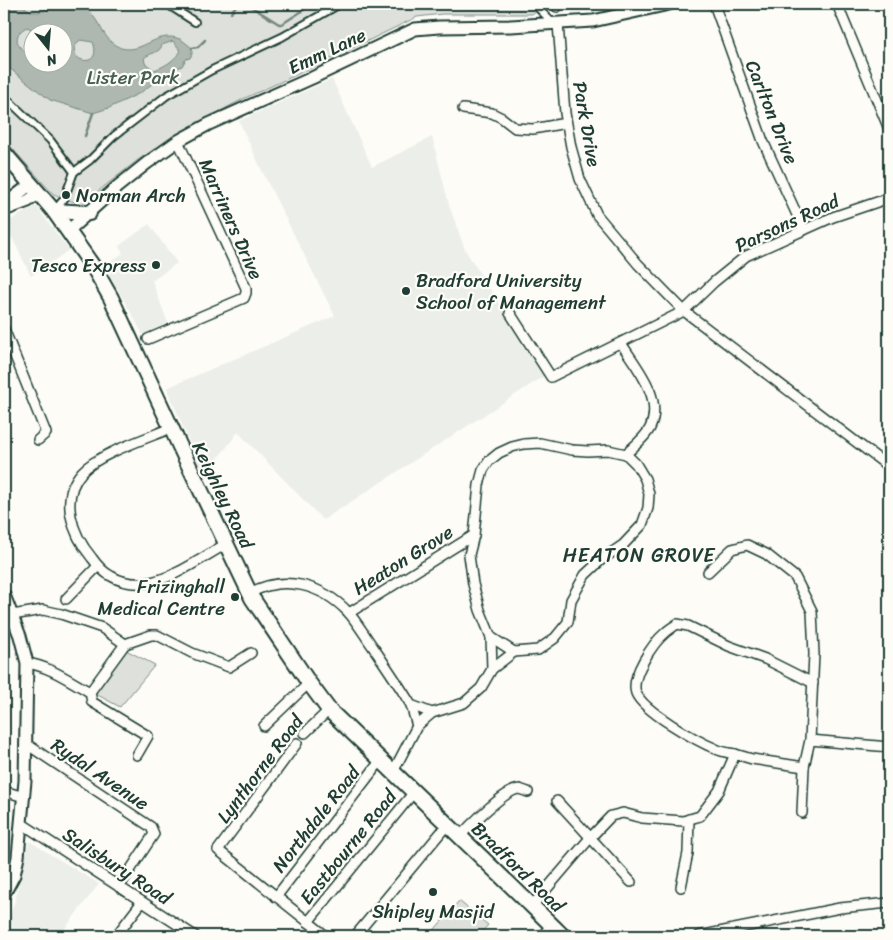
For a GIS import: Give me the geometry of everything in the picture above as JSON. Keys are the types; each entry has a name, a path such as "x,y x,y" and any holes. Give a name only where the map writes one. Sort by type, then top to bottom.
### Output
{"highway":[{"name":"Keighley Road","path":"4,153 54,211 94,268 111,298 250,593 309,684 329,710 447,825"},
{"path":"54,211 89,213"},
{"name":"Bradford Road","path":"447,825 532,906 547,931 563,936"}],"street":[{"path":"167,4 195,22"},
{"path":"54,211 64,199 74,172 90,160 114,136 166,96 212,70 282,37 340,4"},
{"path":"534,4 556,24"},
{"name":"Emm Lane","path":"68,231 147,163 178,141 209,124 415,29 592,21 630,8 669,4"},
{"name":"Carlton Drive","path":"714,4 763,140 804,230"},
{"path":"837,4 889,129"},
{"name":"Park Drive","path":"556,24 566,123 571,147 580,179 597,216 638,264 684,312 889,467"},
{"path":"4,96 50,140 74,172"},
{"path":"463,109 492,113 515,128 532,129 566,123"},
{"name":"Marriners Drive","path":"148,339 244,298 246,293 246,288 178,141"},
{"path":"5,210 28,200 35,188"},
{"name":"Parsons Road","path":"684,312 714,282 746,256 833,217 889,198"},
{"path":"510,314 551,377 684,312"},
{"path":"4,329 46,432 38,440"},
{"path":"393,772 417,726 432,713 464,703 480,688 492,669 514,652 538,650 555,638 568,622 571,600 585,575 623,545 642,525 648,508 649,494 645,479 636,464 626,454 650,428 653,403 647,384 621,343"},
{"path":"171,428 96,461 83,470 72,492 70,515 79,540 98,566 109,576 120,580 144,583 171,575 226,544"},
{"name":"Heaton Grove","path":"492,669 491,637 480,610 473,584 469,555 474,535 479,484 483,470 489,461 499,453 524,444 540,443 572,450 608,450 626,454"},
{"name":"Heaton Grove","path":"349,613 474,535"},
{"path":"708,572 732,549 747,545 766,554 795,577 812,611 813,683 810,740 804,767 802,813"},
{"path":"66,599 98,566"},
{"name":"Heaton Grove","path":"250,593 260,587 271,584 289,583 308,587 329,596 349,613 397,682 411,705 417,726"},
{"path":"4,595 27,663 22,823 14,875 4,894"},
{"path":"12,615 43,610 61,614 102,628 125,644"},
{"path":"804,767 752,759 716,750 661,718 643,704 635,691 636,678 646,657 664,633 677,624 688,626 813,683"},
{"path":"137,755 148,736 92,702 90,692 125,644 151,635 157,635 192,654 229,667 251,653"},
{"path":"491,637 514,652"},
{"path":"27,663 46,668 90,692"},
{"path":"264,726 309,684"},
{"path":"411,705 432,713"},
{"name":"Lynthorne Road","path":"276,897 218,850 305,733 329,710"},
{"path":"810,740 889,747"},
{"name":"Rydal Avenue","path":"25,743 151,827 154,834 120,887"},
{"path":"532,906 611,816 623,813 642,818 683,821 700,816 719,791 735,754"},
{"name":"Northdale Road","path":"276,897 382,760"},
{"path":"459,836 482,814 510,792 520,789 528,792"},
{"path":"4,791 24,797"},
{"name":"Eastbourne Road","path":"308,922 414,792"},
{"path":"558,801 631,882"},
{"path":"682,887 688,853 689,819"},
{"name":"Salisbury Road","path":"22,823 196,936"},
{"path":"355,936 447,825"},
{"path":"276,897 326,936"},
{"path":"116,936 142,902"},
{"path":"699,936 712,935 840,908 889,903"}],"shaded area":[{"path":"65,3 79,6 91,14 110,41 121,48 136,48 156,39 171,37 180,39 192,48 190,58 186,59 182,66 168,72 140,93 109,108 93,113 50,100 4,64 4,4 19,4 33,12 42,11 56,4","holes":["80,40 93,42 95,52 93,58 88,60 78,58 75,53 75,47","173,41 181,51 169,63 154,70 145,63 144,58 157,51 162,45"]},
{"name":"Bradford University School of Management","path":"332,79 372,167 432,137 449,205 465,250 544,376 323,520 238,432 204,477 167,388 335,316 239,121"},
{"path":"36,206 69,250 31,276 5,223"},
{"path":"149,224 177,263 152,281 168,323 143,335 104,266 123,253 119,246"},
{"path":"29,841 99,884 59,936 4,936 4,930 15,901"}],"green space":[{"name":"Lister Park","path":"4,4 545,4 532,14 442,14 417,17 245,98 190,127 138,160 82,204 64,199 52,193 4,139"},
{"path":"126,650 155,665 120,707 94,693"},
{"path":"459,901 488,925 478,936 429,936"}],"waterway":[{"path":"231,13 237,4"},
{"path":"247,4 279,24 282,24 313,4"},
{"path":"192,48 198,47 205,40"},
{"path":"85,136 93,113"}],"place":[{"name":"Norman Arch","path":"66,195"},
{"name":"Tesco Express","path":"156,265"},
{"name":"Bradford University School of Management","path":"406,291"},
{"name":"Frizinghall Medical Centre","path":"235,597"},
{"name":"Shipley Masjid","path":"433,892"}],"district":[{"name":"HEATON GROVE","path":"639,555"}]}
